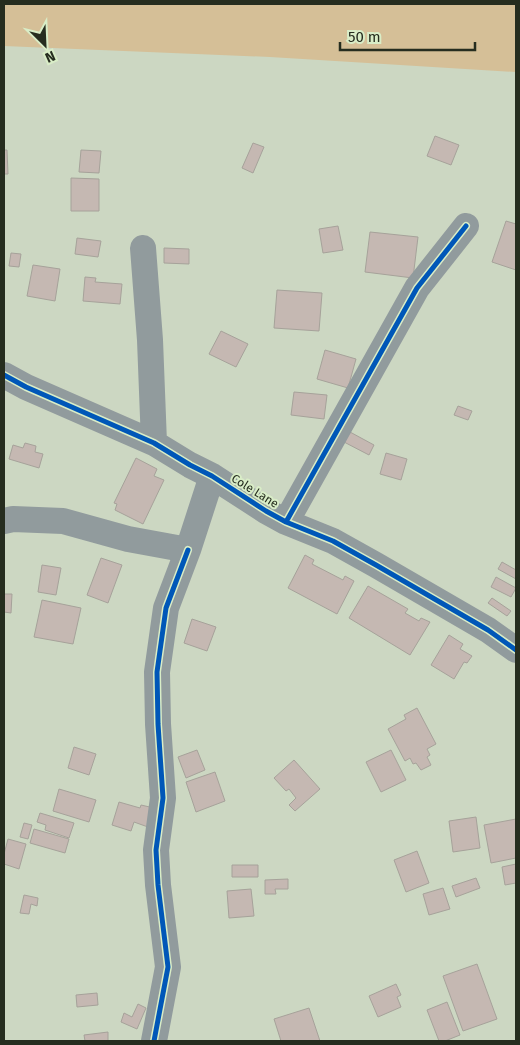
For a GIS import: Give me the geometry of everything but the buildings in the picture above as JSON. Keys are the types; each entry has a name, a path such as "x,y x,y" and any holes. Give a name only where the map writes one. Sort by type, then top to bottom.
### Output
{"street":[{"path":"286,522 417,288 466,226"},
{"path":"144,248 154,443"},
{"name":"Cole Lane","path":"4,375 26,387 154,443 286,522 333,541 488,630 516,650"},
{"path":"154,1041 168,967 158,885 156,850 164,798 158,724 157,672 166,608 188,550 212,476"},
{"path":"4,521 13,519 64,521 128,539 188,550"}],"shaded area":[{"path":"4,4 516,4 516,72 270,57 4,46"}],"cycle path":[{"path":"286,522 417,288 466,226"},
{"path":"4,375 26,387 154,443 286,522 333,541 376,565 488,630 516,650"},
{"path":"154,1041 168,967 158,885 156,850 163,798 157,672 166,608 188,550"}]}
